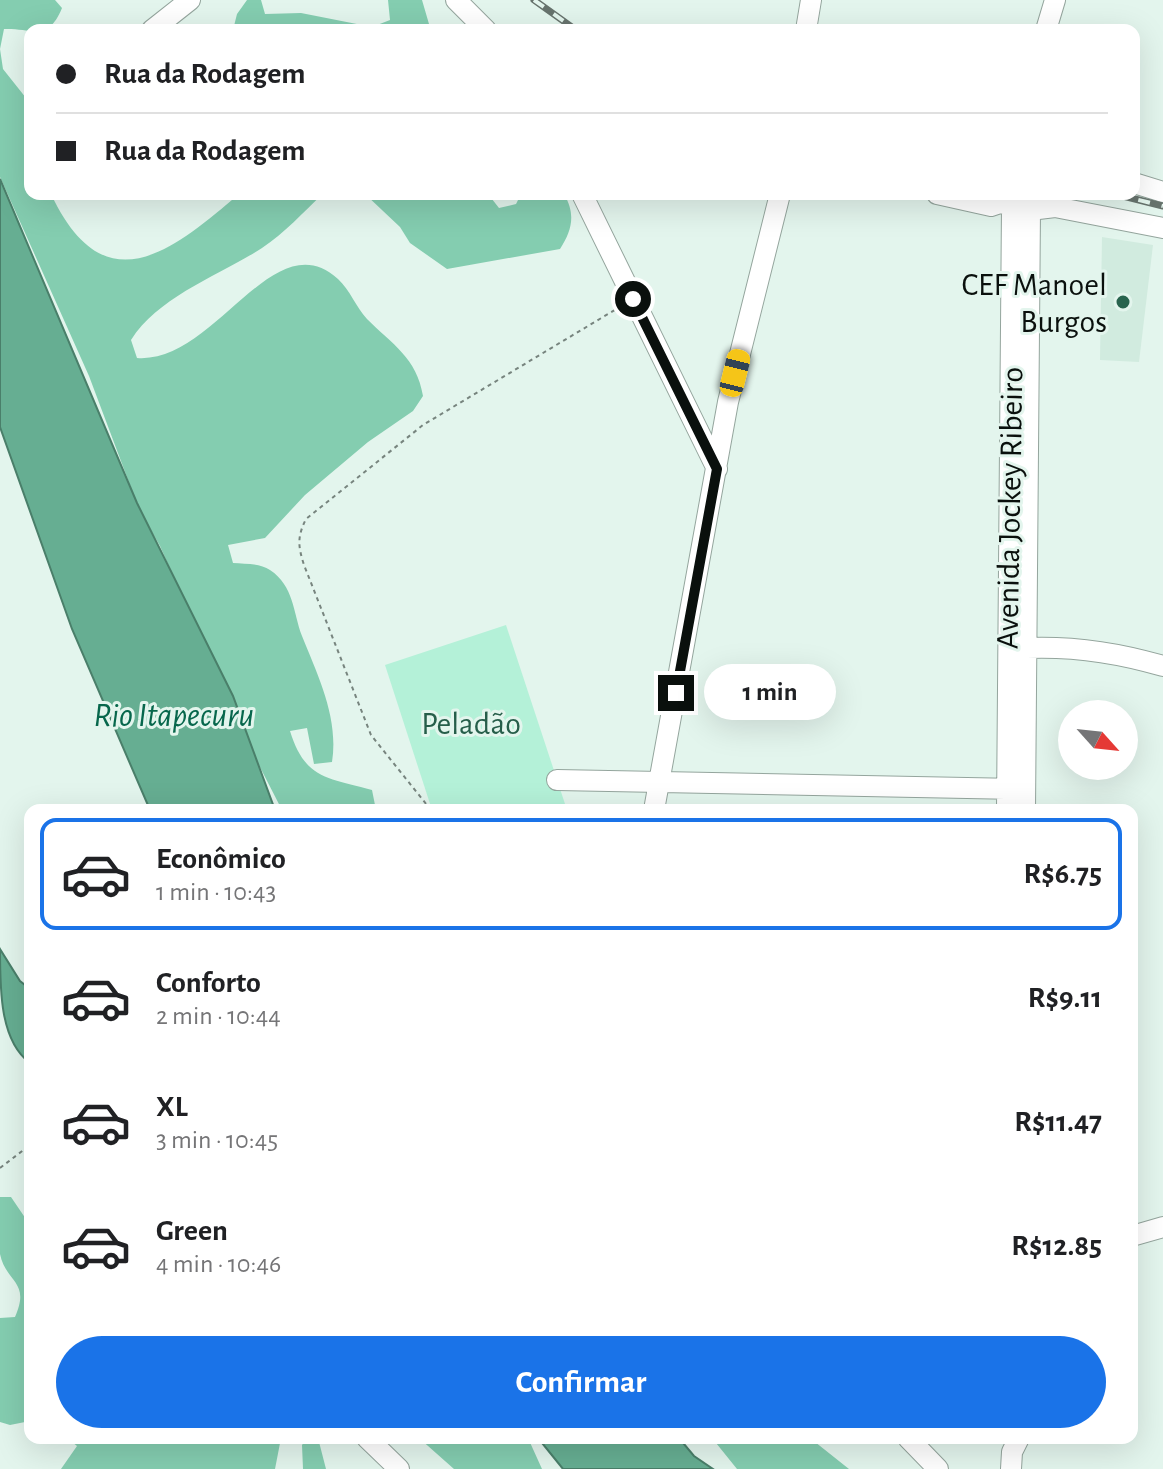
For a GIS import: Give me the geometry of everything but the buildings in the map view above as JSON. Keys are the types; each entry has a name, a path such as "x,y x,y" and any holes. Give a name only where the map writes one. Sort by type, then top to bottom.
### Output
{"street":[{"path":"160,24 190,0"},
{"path":"456,0 480,24"},
{"path":"807,24 811,0"},
{"path":"1048,24 1055,0"},
{"path":"1140,185 1163,192"},
{"path":"585,200 717,469"},
{"path":"655,804 728,402 778,200"},
{"path":"964,200 991,206 1007,203 1055,207 1163,228"},
{"name":"Avenida Jockey Ribeiro","path":"1007,203 1026,648 1013,796"},
{"name":"Avenida Jockey Ribeiro","path":"1007,203 1013,796"},
{"path":"1026,648 1058,647 1133,657 1163,666"},
{"path":"557,780 1013,796"},
{"path":"1138,1234 1163,1227"},
{"path":"373,1444 399,1469"},
{"path":"914,1444 938,1469"}],"path":[{"path":"426,804 371,735 304,565 298,546 300,531 306,519 423,425 633,299"},
{"path":"0,1168 24,1150"}],"shaded area":[{"path":"0,0 55,0 62,8 52,24 24,24 24,30 4,29 0,49"},
{"path":"247,0 261,0 265,14 301,13 357,24 234,24 237,14"},
{"path":"388,0 422,0 429,24 380,24 390,20"},
{"path":"0,49 3,69 24,95 24,200 54,200 71,229 93,250 116,259 139,258 188,235 232,200 317,200 270,242 157,311 131,340 137,358 165,354 192,340 266,280 290,267 314,266 342,283 367,319 402,353 415,371 423,396 413,411 368,442 305,495 265,538 228,545 233,563 266,568 284,584 320,682 333,729 332,762 314,764 307,728 290,731 296,747 311,768 320,774 372,790 375,804 279,804 246,740 160,546 139,509 89,376 0,177"},
{"path":"371,200 493,200 499,208 516,204 518,200 567,200 571,215 567,236 560,249 447,269 410,243 400,227"},
{"name":"CEF Manoel Burgos","path":"1102,237 1153,245 1139,362 1100,360"},
{"path":"0,1197 11,1197 24,1216 24,1422 10,1425 0,1422 0,1318 15,1317 20,1296 0,1254"},
{"path":"74,1444 280,1444 275,1469 61,1469 77,1446"},
{"path":"320,1444 326,1469 303,1469 302,1445"},
{"path":"426,1444 531,1444 542,1469 454,1469"},
{"path":"717,1444 818,1444 849,1469 737,1469"}],"green space":[{"name":"Peladão","path":"506,625 565,804 430,804 385,665"}],"water":[{"name":"Rio Itapecuru","path":"0,179 137,503 233,696 273,804 147,804 72,629 0,427"},
{"path":"0,949 24,984 24,1057 7,1028"},
{"path":"543,1444 684,1444 694,1456 713,1469 563,1469"}],"railway":[{"path":"534,0 568,24"},
{"path":"1139,200 1163,206"}],"place":[{"name":"CEF Manoel Burgos","path":"1123,302"}],"route":[{"path":"633,299 717,469 676,693"}]}
